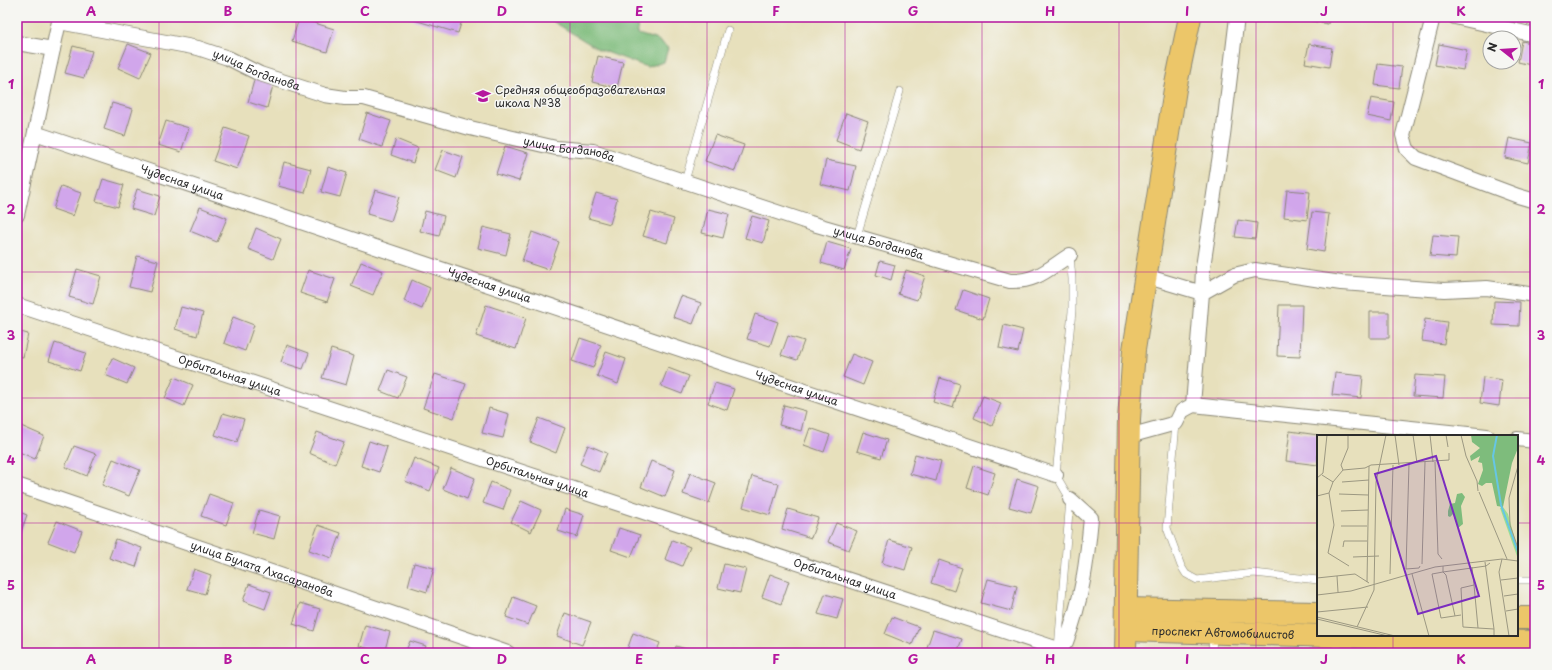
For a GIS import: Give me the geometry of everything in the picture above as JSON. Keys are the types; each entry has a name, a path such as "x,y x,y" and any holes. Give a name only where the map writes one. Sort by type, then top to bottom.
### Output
{"main road":[{"path":"1125,653 1129,436 1134,350 1176,89 1190,17"},
{"name":"проспект Автомобилистов","path":"1126,619 1317,613"},
{"path":"1518,618 1535,618"},
{"name":"проспект Автомобилистов","path":"1126,619 1213,643 1338,644 1535,642"}],"street":[{"path":"1194,405 1203,267 1223,135 1237,17"},
{"path":"1433,17 1403,135 1407,149 1416,158 1535,201"},
{"path":"1455,17 1535,35"},
{"path":"17,215 59,20"},
{"name":"улица Богданова","path":"59,20 198,48 228,58 260,74 325,94 345,98 364,98 470,128 556,148 593,151 857,236 1010,281 1021,281 1035,278 1070,254"},
{"path":"17,43 53,49"},
{"name":"Чудесная улица","path":"35,133 1056,475"},
{"path":"1145,276 1202,293 1234,276 1255,270 1341,282 1444,290 1487,288 1535,295"},
{"name":"Орбитальная улица","path":"17,305 1058,651"},
{"path":"1129,436 1176,423 1182,411 1194,405 1478,435"},
{"path":"1518,439 1535,441"},
{"name":"улица Булата Лхасаранова","path":"17,484 508,653"},
{"path":"1058,651 1066,642 1080,603 1086,567 1091,518 1070,499"}],"lane":[{"path":"684,181 728,30"},
{"path":"857,236 900,91"},
{"path":"1058,651 1070,499 1056,475 1072,311 1070,254"},
{"path":"1176,423 1167,528 1181,566 1186,574 1197,580 1254,573 1317,580"},
{"path":"1518,580 1535,580"}],"green space":[{"path":"549,17 641,17 637,22 638,34 658,40 668,48 664,62 647,67 598,49 554,22"}],"building":[{"path":"82,17 102,17 101,22"},
{"path":"404,17 463,17 458,33"},
{"path":"1301,17 1329,17 1328,24 1301,19"},
{"path":"299,18 334,29 327,52 292,41"},
{"path":"1522,41 1535,44 1535,66 1522,63"},
{"path":"128,44 151,53 140,78 118,68"},
{"path":"1309,44 1332,48 1329,67 1305,63"},
{"path":"1439,44 1467,50 1463,70 1435,65"},
{"path":"73,46 92,51 84,78 65,73"},
{"path":"598,56 623,62 617,88 592,82"},
{"path":"1378,64 1402,67 1399,88 1375,85"},
{"path":"255,77 274,82 267,108 248,102"},
{"path":"1371,98 1394,102 1391,121 1367,116"},
{"path":"112,103 133,109 125,136 104,129"},
{"path":"367,113 391,121 382,147 359,139"},
{"path":"846,113 868,121 859,149 836,140"},
{"path":"166,121 189,128 181,152 158,145"},
{"path":"225,128 249,136 237,169 213,161"},
{"path":"715,135 744,145 735,171 705,161"},
{"path":"1509,138 1532,143 1528,163 1505,158"},
{"path":"396,139 418,148 413,163 391,155"},
{"path":"505,146 528,153 519,181 496,174"},
{"path":"443,150 463,157 456,178 435,170"},
{"path":"826,160 856,166 850,191 820,184"},
{"path":"284,162 311,169 305,193 278,186"},
{"path":"328,167 347,173 340,197 321,192"},
{"path":"103,179 124,185 118,207 96,201"},
{"path":"61,186 81,193 73,216 53,209"},
{"path":"137,189 160,196 154,216 131,209"},
{"path":"375,190 399,197 391,221 367,214"},
{"path":"1287,190 1310,192 1307,220 1284,217"},
{"path":"596,193 617,199 610,224 588,218"},
{"path":"200,207 227,218 217,242 190,231"},
{"path":"708,209 729,214 723,238 702,233"},
{"path":"425,211 444,216 439,236 420,231"},
{"path":"651,212 674,219 667,243 643,236"},
{"path":"1312,212 1329,214 1324,252 1307,249"},
{"path":"752,216 769,221 763,243 745,238"},
{"path":"1238,220 1257,223 1255,239 1235,237"},
{"path":"483,227 511,234 506,255 478,248"},
{"path":"256,228 281,239 273,259 248,249"},
{"path":"532,232 559,242 549,270 522,261"},
{"path":"1433,235 1458,237 1456,258 1430,256"},
{"path":"827,242 851,249 844,270 821,263"},
{"path":"137,256 158,261 150,292 129,287"},
{"path":"880,261 895,265 891,280 876,275"},
{"path":"361,262 383,271 373,295 351,286"},
{"path":"77,269 101,276 93,304 69,297"},
{"path":"308,270 335,279 327,302 300,293"},
{"path":"906,270 925,276 917,300 898,294"},
{"path":"412,280 430,288 422,309 404,301"},
{"path":"963,290 989,299 983,319 956,310"},
{"path":"681,296 701,303 693,324 673,317"},
{"path":"1494,301 1520,302 1519,326 1493,325"},
{"path":"486,305 526,318 516,349 476,336"},
{"path":"1279,305 1302,305 1300,357 1277,356"},
{"path":"181,307 203,313 197,336 175,329"},
{"path":"1370,312 1389,312 1389,338 1370,338"},
{"path":"755,314 778,322 770,346 747,339"},
{"path":"233,317 254,325 245,351 224,343"},
{"path":"1425,319 1447,322 1444,344 1422,341"},
{"path":"1004,325 1023,330 1018,352 999,348"},
{"path":"17,331 28,334 23,357 17,356"},
{"path":"788,336 804,341 797,360 781,355"},
{"path":"580,338 601,345 593,368 572,361"},
{"path":"55,343 86,353 80,371 49,361"},
{"path":"287,345 309,353 303,369 281,362"},
{"path":"331,349 354,356 346,385 322,378"},
{"path":"606,352 626,359 618,384 597,376"},
{"path":"852,354 872,362 863,385 843,377"},
{"path":"112,358 134,368 127,384 105,375"},
{"path":"668,368 689,376 682,394 661,386"},
{"path":"388,370 407,377 398,398 380,391"},
{"path":"1335,373 1363,376 1361,398 1332,395"},
{"path":"435,374 466,384 454,418 423,408"},
{"path":"1415,375 1445,377 1443,398 1413,396"},
{"path":"174,377 193,385 184,406 165,398"},
{"path":"1483,377 1502,380 1499,406 1480,403"},
{"path":"940,378 960,384 953,408 933,402"},
{"path":"715,383 734,389 727,410 708,403"},
{"path":"983,396 1001,403 992,426 974,418"},
{"path":"784,405 806,411 801,431 779,425"},
{"path":"489,408 509,414 503,438 482,433"},
{"path":"223,413 244,419 237,442 215,435"},
{"path":"539,418 565,428 556,453 530,442"},
{"path":"21,426 44,436 35,459 17,451 17,435"},
{"path":"810,428 830,435 824,452 804,445"},
{"path":"1290,431 1318,435 1317,465 1286,461"},
{"path":"317,432 344,442 335,464 309,453"},
{"path":"863,432 887,440 881,458 857,451"},
{"path":"369,441 387,447 379,472 361,466"},
{"path":"588,445 607,453 599,472 580,464"},
{"path":"74,446 96,454 87,476 65,467"},
{"path":"915,454 941,461 936,481 910,474"},
{"path":"414,458 439,468 430,491 405,481"},
{"path":"113,459 140,470 129,496 102,485"},
{"path":"651,461 675,470 665,497 641,487"},
{"path":"974,466 995,473 988,495 967,488"},
{"path":"451,468 475,478 467,499 443,489"},
{"path":"690,473 716,483 709,503 683,494"},
{"path":"752,476 779,484 770,515 743,507"},
{"path":"1017,479 1039,486 1031,513 1009,507"},
{"path":"491,482 510,490 503,510 483,503"},
{"path":"209,494 234,503 226,525 201,516"},
{"path":"521,501 541,510 531,532 511,522"},
{"path":"565,509 584,515 577,537 558,531"},
{"path":"788,509 818,518 811,538 782,529"},
{"path":"259,510 280,516 274,539 252,533"},
{"path":"17,511 27,515 19,537 17,536"},
{"path":"57,521 82,531 74,552 48,542"},
{"path":"836,523 857,531 849,550 828,542"},
{"path":"318,525 341,533 332,558 309,550"},
{"path":"619,528 640,535 631,557 611,550"},
{"path":"116,539 142,548 136,567 109,558"},
{"path":"672,540 690,547 682,566 665,559"},
{"path":"889,540 912,547 905,570 882,563"},
{"path":"939,560 962,568 954,591 931,583"},
{"path":"414,563 434,568 427,592 408,586"},
{"path":"724,564 746,569 740,593 718,588"},
{"path":"194,569 211,575 205,594 187,589"},
{"path":"770,574 789,581 781,604 762,597"},
{"path":"988,579 1017,586 1011,611 981,603"},
{"path":"249,584 271,592 265,609 243,601"},
{"path":"825,594 843,599 837,619 818,614"},
{"path":"513,597 536,606 528,625 506,617"},
{"path":"300,603 320,609 314,631 293,624"},
{"path":"565,613 591,622 582,645 557,636"},
{"path":"892,617 919,627 912,645 885,634"},
{"path":"365,625 390,632 384,653 359,646"},
{"path":"933,630 962,639 957,653 925,653"},
{"path":"633,633 660,643 656,653 626,653"},
{"path":"410,641 426,646 423,653 405,653"},
{"path":"676,646 700,653 674,653"}],"place":[{"name":"Средняя общеобразовательная школа №38","path":"483,96"}]}
